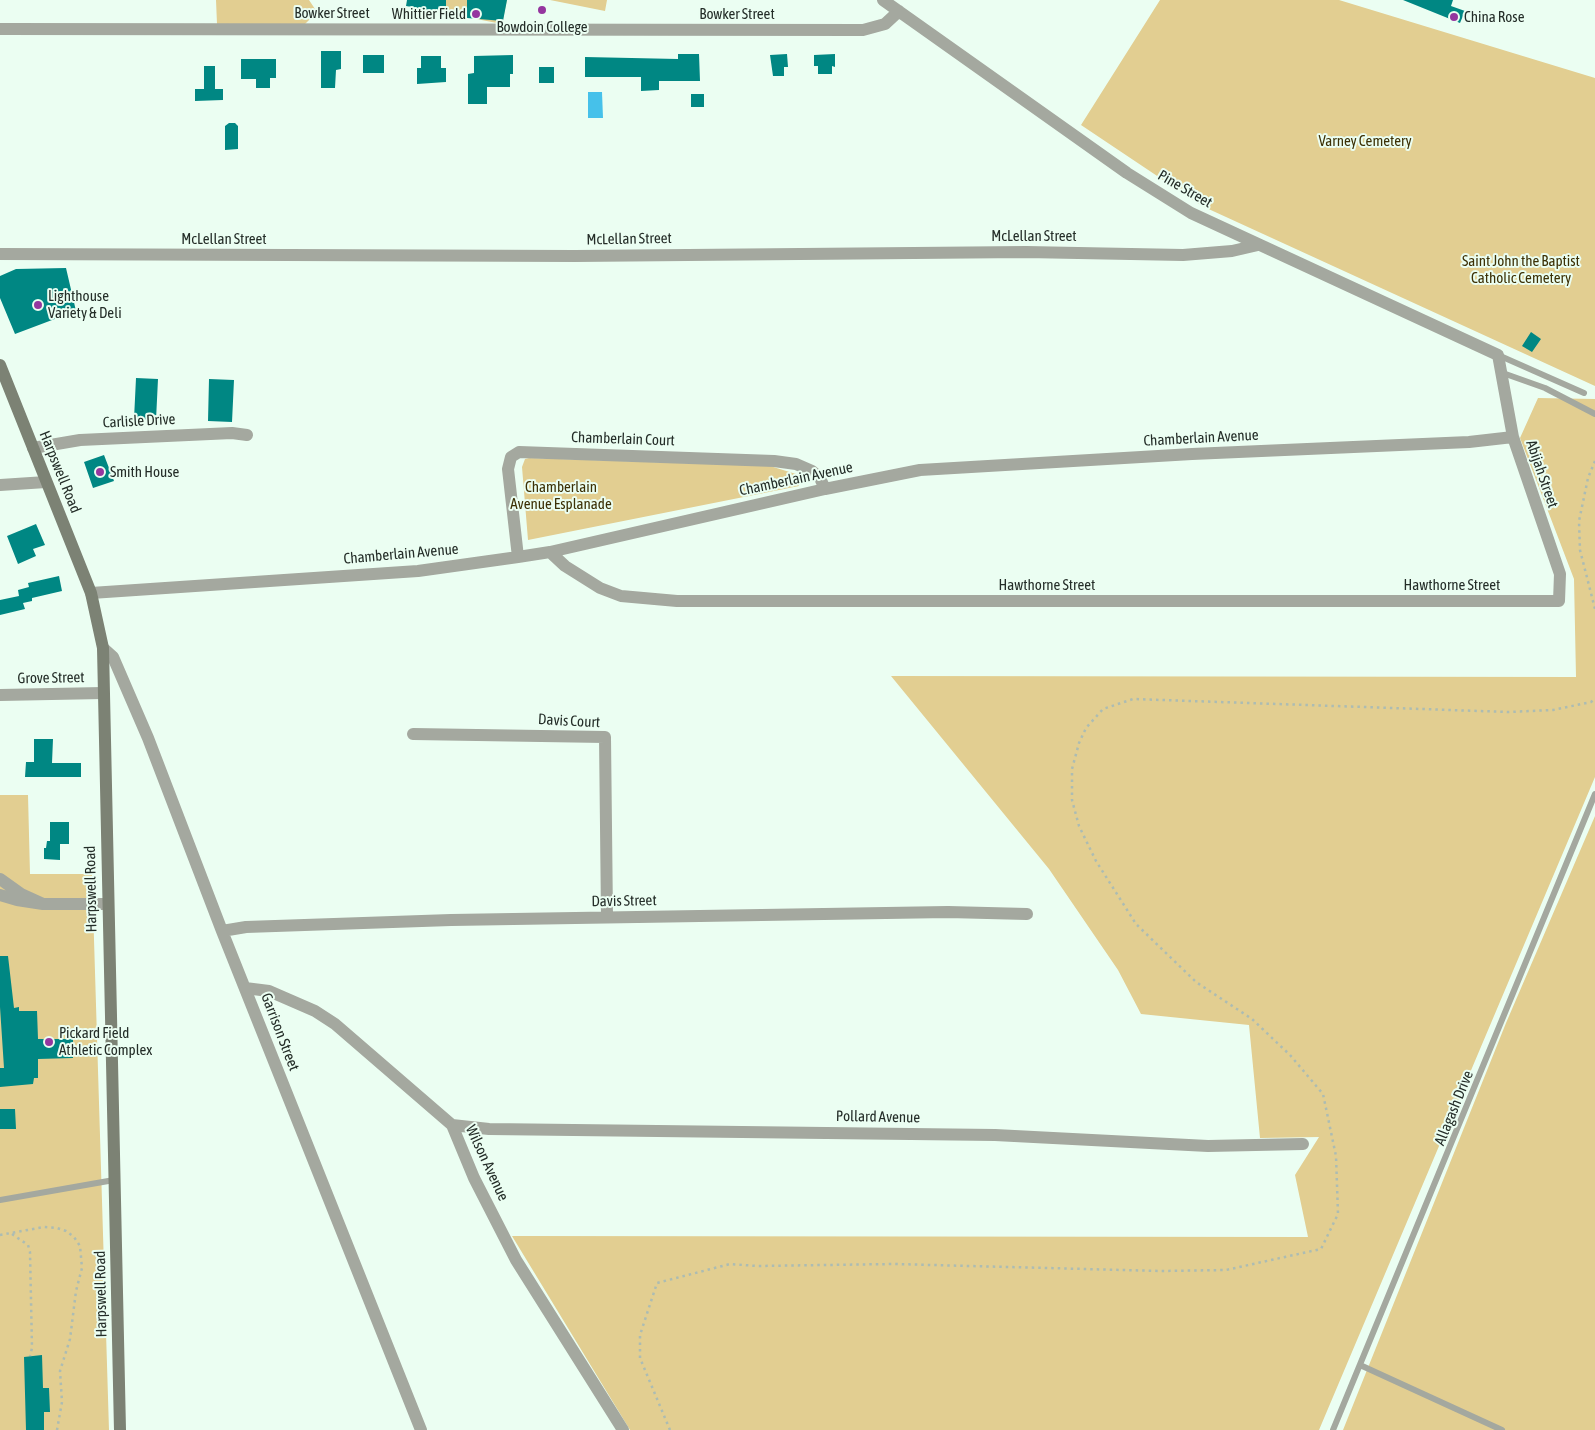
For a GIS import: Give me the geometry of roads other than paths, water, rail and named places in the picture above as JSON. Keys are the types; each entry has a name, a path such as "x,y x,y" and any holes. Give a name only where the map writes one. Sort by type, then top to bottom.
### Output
{"main road":[{"name":"Harpswell Road","path":"0,365 91,593 103,648 107,904 120,1430"}],"street":[{"name":"Pine Street","path":"883,0 1127,173 1191,213 1258,246 1498,355"},
{"name":"Bowker Street","path":"0,29 863,30 884,24 899,11"},
{"name":"McLellan Street","path":"0,254 565,256 1026,252 1182,255 1232,251 1258,246"},
{"name":"Abijah Street","path":"1498,355 1513,437 1560,574 1559,601"},
{"name":"Carlisle Drive","path":"33,448 80,440 232,433 247,435"},
{"name":"Chamberlain Avenue","path":"91,593 418,571 518,557 550,552 826,488 920,470 1468,442 1513,437"},
{"name":"Chamberlain Court","path":"518,557 508,469 511,457 519,452 774,461 796,464 812,471 820,478 826,488"},
{"path":"0,486 46,482"},
{"name":"Hawthorne Street","path":"550,552 565,566 600,588 621,596 677,601 1559,601"},
{"name":"Garrison Street","path":"103,648 113,657 142,722 222,931 421,1430"},
{"name":"Grove Street","path":"0,695 103,693"},
{"name":"Davis Court","path":"413,734 606,737 607,917"},
{"path":"0,879 21,894 43,904"},
{"path":"0,895 43,904 107,904"},
{"name":"Davis Street","path":"222,931 246,927 321,924 607,917 948,912 1027,914"},
{"name":"Wilson Avenue","path":"245,988 269,991 315,1011 335,1024 452,1125 474,1178 516,1260 623,1430"},
{"name":"Pollard Avenue","path":"452,1125 489,1129 995,1134 1208,1146 1303,1144"}],"lane":[{"path":"1498,355 1584,392"},
{"path":"1500,372 1545,388 1595,414"},
{"name":"Allagash Drive","path":"1334,1430 1595,794"},
{"path":"0,1200 114,1180"},
{"path":"1360,1365 1502,1430"}],"water":[{"path":"588,92 602,92 603,118 588,118"}],"place":[{"name":"Bowdoin College","path":"542,10"},
{"name":"Whittier Field","path":"476,14"},
{"name":"China Rose","path":"1454,17"},
{"name":"Lighthouse Variety & Deli","path":"38,305"},
{"name":"Smith House","path":"100,472"},
{"name":"Pickard Field Athletic Complex","path":"49,1042"}],"park label":[{"name":"Varney Cemetery","path":"1365,141"},
{"name":"Saint John the Baptist Catholic Cemetery","path":"1521,270"},
{"name":"Chamberlain Avenue Esplanade","path":"561,496"}]}
